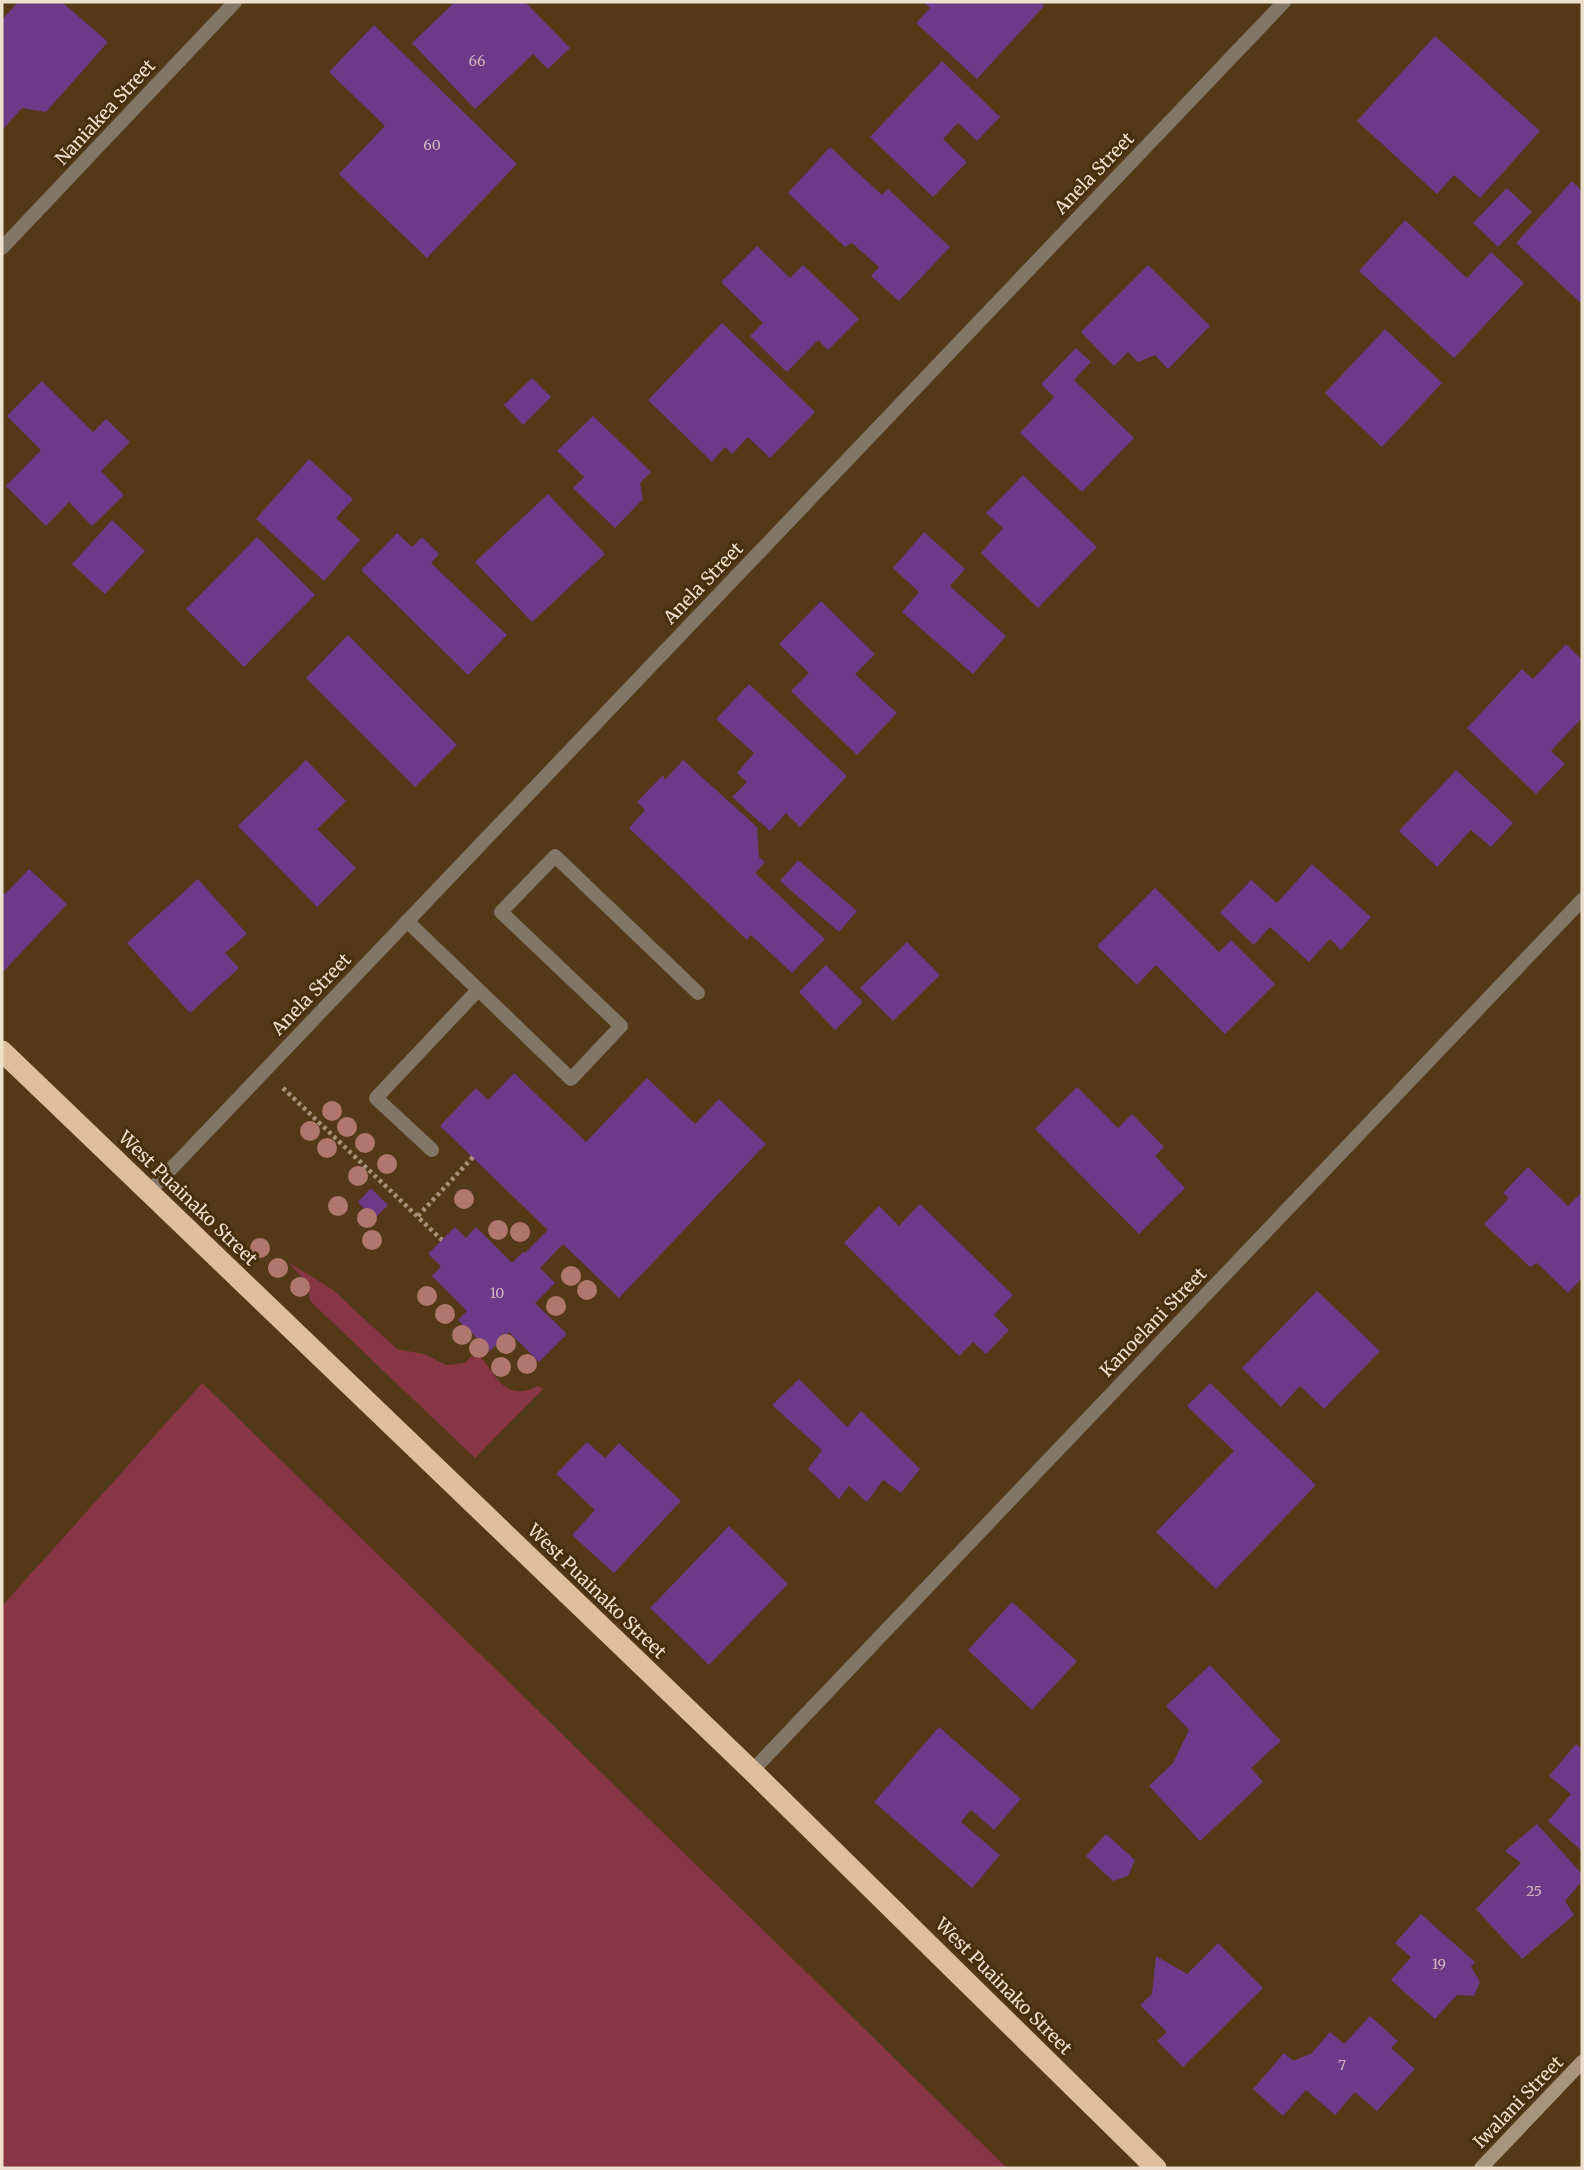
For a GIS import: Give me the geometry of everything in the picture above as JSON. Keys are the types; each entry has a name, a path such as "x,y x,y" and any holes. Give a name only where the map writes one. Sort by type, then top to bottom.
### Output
{"highway":[{"name":"West Puainako Street","path":"2,1051 752,1771 1156,2168"}],"street":[{"name":"Naniakea Street","path":"2,248 236,2"},
{"name":"Anela Street","path":"149,1192 1284,2"},
{"path":"407,921 571,1079 621,1026 501,912 555,856 698,993"},
{"name":"Kanoelani Street","path":"752,1771 1582,900"},
{"path":"432,1150 376,1098 478,990"},
{"name":"Iwalani Street","path":"1481,2168 1582,2062"}],"path":[{"path":"264,1071 442,1240"},
{"path":"418,1216 473,1157"}],"shaded area":[{"path":"288,1262 333,1290 397,1349 423,1354 447,1365 464,1363 477,1352 509,1389 517,1391 538,1386 543,1389 475,1458 310,1301 307,1283"},
{"path":"202,1383 1007,2168 2,2168 2,1606"}],"building":[{"path":"18,2 62,2 108,42 46,112 22,108 2,130 2,20"},
{"path":"455,2 525,2 570,48 548,69 533,54 475,109 412,43"},
{"path":"923,2 1040,2 1044,6 977,79 916,23 930,8"},
{"path":"374,25 517,164 427,258 339,174 385,126 329,72"},
{"path":"1435,36 1540,131 1480,198 1454,175 1437,194 1357,121"},
{"path":"942,61 1000,117 977,141 958,123 943,139 967,162 933,197 870,137"},
{"path":"830,147 882,195 888,189 950,247 899,301 871,276 879,267 852,243 845,247 788,193"},
{"path":"1572,181 1582,191 1582,304 1516,243"},
{"path":"1507,188 1532,212 1498,247 1473,223"},
{"path":"1405,220 1467,278 1491,252 1524,283 1454,358 1359,271"},
{"path":"757,246 790,278 803,265 859,319 828,350 818,340 787,372 750,336 763,323 721,282"},
{"path":"1148,265 1210,326 1168,369 1155,355 1138,362 1128,352 1114,366 1081,332"},
{"path":"722,323 815,412 770,458 748,437 732,454 725,447 712,462 648,400"},
{"path":"1385,329 1442,383 1382,447 1325,393"},
{"path":"1076,348 1091,362 1074,380 1134,438 1082,492 1020,433 1054,397 1041,384"},
{"path":"532,378 551,397 523,425 504,405"},
{"path":"42,381 93,432 106,419 130,442 101,471 124,495 92,526 69,502 46,526 6,486 41,450 7,416"},
{"path":"593,416 651,472 640,483 643,499 615,528 573,488 584,477 557,451"},
{"path":"309,459 353,499 336,518 360,540 324,581 256,519"},
{"path":"1023,475 1097,547 1038,608 981,553 1003,528 986,513"},
{"path":"548,494 605,554 532,622 475,562"},
{"path":"112,520 145,551 105,594 72,564"},
{"path":"924,532 965,569 950,586 1006,636 973,674 902,612 919,592 893,568"},
{"path":"397,533 412,547 422,537 439,554 431,563 507,635 468,675 361,570"},
{"path":"257,537 315,595 244,667 186,609"},
{"path":"821,601 875,654 855,674 897,713 857,755 791,691 809,673 779,644"},
{"path":"348,635 457,745 415,787 306,678"},
{"path":"1566,644 1582,660 1582,718 1551,751 1565,764 1536,794 1467,728 1522,669 1533,679"},
{"path":"749,684 847,776 800,827 786,813 770,831 732,797 747,782 737,773 754,753 716,719"},
{"path":"306,760 346,801 317,829 356,868 317,907 238,826"},
{"path":"683,760 757,827 759,857 765,862 755,873 825,939 792,973 751,935 747,940 629,828 645,810 637,802 663,775 665,780"},
{"path":"1456,770 1513,823 1491,847 1471,830 1437,867 1399,831"},
{"path":"798,860 857,911 839,932 780,881"},
{"path":"1312,864 1371,917 1341,950 1330,939 1309,962 1270,927 1254,945 1220,913 1251,880 1277,903"},
{"path":"29,869 67,904 2,973 2,891 5,894"},
{"path":"198,879 247,934 225,953 239,968 190,1013 127,943"},
{"path":"1155,888 1219,952 1231,940 1275,984 1225,1034 1156,965 1137,985 1097,946"},
{"path":"907,942 940,975 893,1021 860,988"},
{"path":"826,965 863,1002 835,1030 799,992"},
{"path":"514,1073 586,1142 647,1078 695,1124 719,1099 766,1144 619,1298 563,1244 540,1268 555,1283 535,1303 567,1334 539,1362 509,1332 490,1351 458,1320 467,1311 432,1276 441,1266 428,1254 455,1227 466,1238 476,1227 512,1263 548,1230 440,1126 476,1088 488,1100"},
{"path":"1077,1087 1118,1128 1132,1114 1164,1147 1155,1156 1185,1188 1139,1234 1035,1129"},
{"path":"1528,1167 1568,1206 1582,1192 1582,1278 1568,1293 1537,1263 1530,1267 1484,1224 1509,1198 1503,1193"},
{"path":"371,1188 388,1205 374,1219 358,1202"},
{"path":"920,1204 1013,1295 994,1315 1009,1330 986,1354 973,1342 959,1356 844,1243 879,1206 899,1226"},
{"path":"1317,1291 1380,1351 1324,1409 1300,1386 1281,1407 1242,1368"},
{"path":"799,1379 847,1427 861,1411 920,1469 901,1493 883,1480 867,1502 849,1486 839,1499 808,1469 822,1450 772,1405"},
{"path":"1210,1383 1316,1485 1216,1589 1156,1532 1234,1451 1187,1406"},
{"path":"587,1442 605,1458 619,1443 681,1501 614,1573 572,1535 595,1510 556,1474"},
{"path":"729,1526 788,1584 709,1665 650,1608"},
{"path":"1012,1602 1077,1661 1032,1710 968,1650"},
{"path":"1210,1665 1281,1741 1251,1768 1263,1782 1200,1841 1149,1786 1173,1763 1189,1730 1166,1706"},
{"path":"939,1727 1021,1799 994,1830 971,1810 961,1822 1000,1855 972,1888 874,1802"},
{"path":"1576,1744 1582,1749 1582,1851 1548,1821 1571,1794 1549,1776"},
{"path":"1537,1824 1582,1874 1582,1881 1565,1901 1574,1915 1522,1959 1476,1909 1521,1863 1505,1851"},
{"path":"1106,1834 1135,1860 1128,1876 1113,1881 1086,1856"},
{"path":"1421,1914 1475,1962 1471,1967 1480,1982 1474,1996 1457,1995 1435,2019 1391,1980 1411,1957 1395,1943"},
{"path":"1218,1943 1263,1988 1183,2067 1157,2041 1167,2032 1140,2005 1152,1994 1156,1956 1187,1974"},
{"path":"1370,2016 1398,2041 1391,2048 1415,2069 1377,2111 1355,2092 1335,2115 1306,2090 1283,2116 1253,2089 1284,2053 1293,2061 1312,2053 1330,2032 1344,2044"}]}
